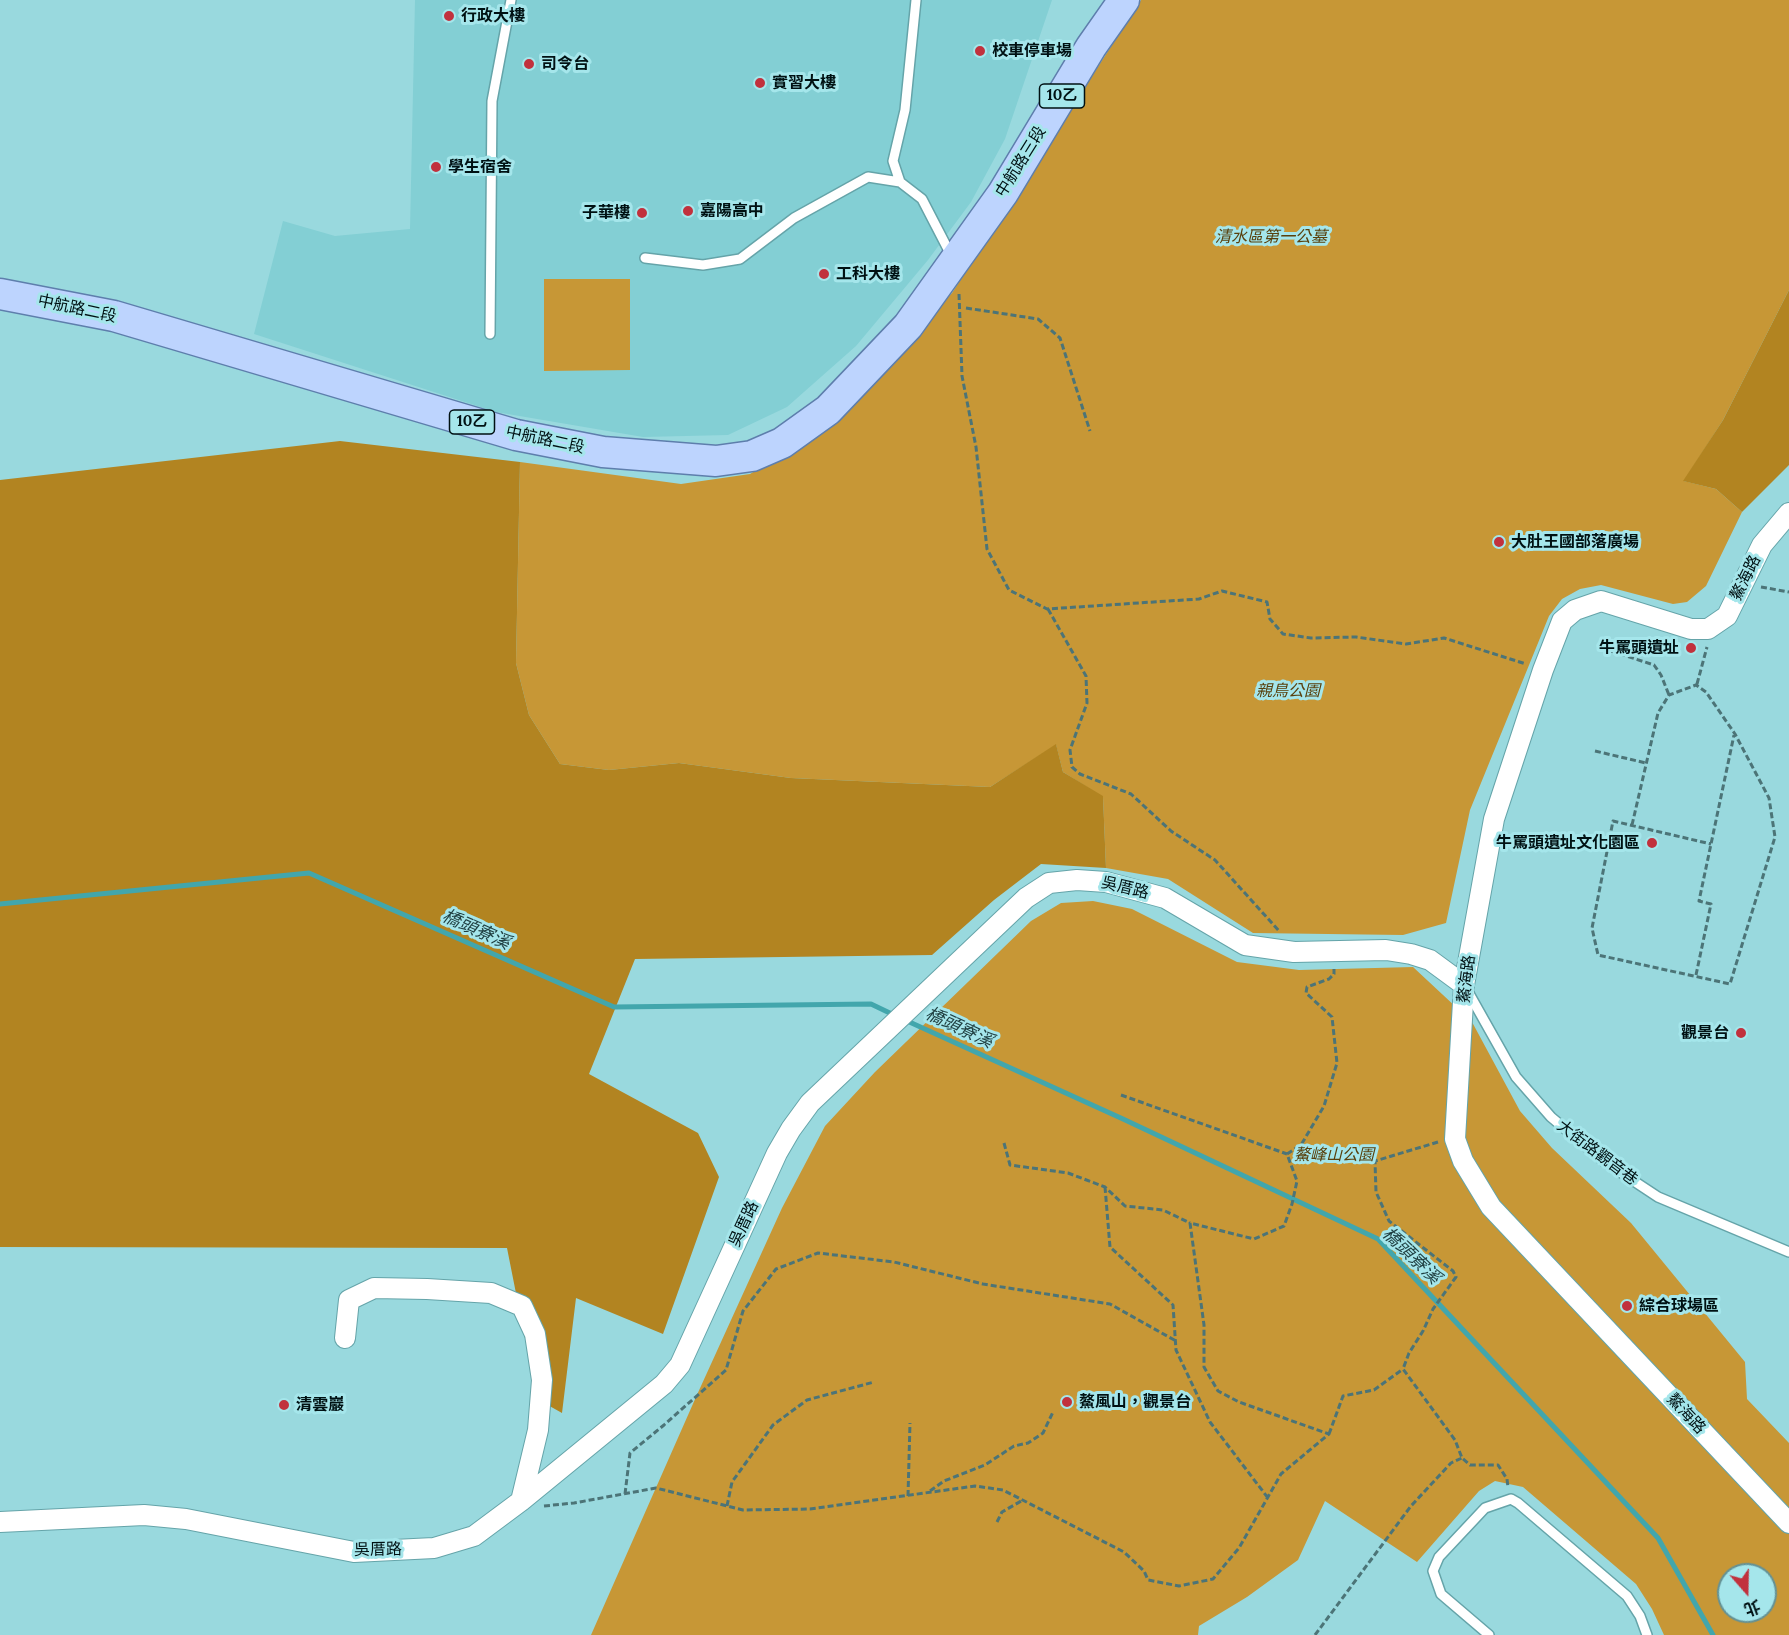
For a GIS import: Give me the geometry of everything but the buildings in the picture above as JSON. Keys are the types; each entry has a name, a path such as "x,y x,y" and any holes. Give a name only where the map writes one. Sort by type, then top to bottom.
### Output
{"main road":[{"name":"中航路三段","path":"955,263 1003,193 1091,47 1124,0"},
{"name":"中航路二段","path":"0,294 114,316 516,435 603,452 716,461 752,456 782,443 828,410 908,327 955,263"}],"street":[{"name":"鰲海路","path":"1789,513 1762,544 1727,616 1708,629 1691,629 1601,600 1575,610 1562,621 1543,670 1494,819 1464,985 1455,1138 1463,1161 1491,1207 1789,1523"},
{"name":"吳厝路","path":"0,1522 154,1516 186,1519 354,1552 434,1548 474,1536 529,1504 664,1384 680,1365 777,1153 810,1103 1026,898 1049,884 1077,880 1106,882 1165,898 1245,945 1294,952 1386,950 1411,954 1430,960 1464,985"},
{"path":"345,1338 349,1300 374,1288 491,1293 522,1306 535,1334 542,1380 529,1504"}],"lane":[{"path":"490,334 492,101 511,0"},
{"path":"900,182 893,161 905,110 916,0"},
{"path":"645,258 703,265 740,259 794,218 868,177 900,182 922,199 955,263"},
{"name":"大街路觀音巷","path":"1464,985 1516,1077 1551,1117 1602,1160 1658,1197 1789,1252"},
{"path":"1489,1635 1441,1594 1433,1571 1439,1557 1485,1508 1511,1499 1627,1596 1640,1616 1647,1635"}],"path":[{"path":"955,263 959,298 962,376 976,447 987,549 1009,590 1047,609 1199,599 1222,591 1267,602 1270,619 1283,634 1311,638 1356,637 1406,644 1444,638 1543,670"},
{"path":"966,308 1038,319 1060,338 1090,431"},
{"path":"1744,585 1789,592"},
{"path":"1047,609 1086,676 1087,702 1070,750 1072,767 1080,774 1131,794 1171,831 1215,860 1281,933 1294,952"},
{"path":"1611,651 1654,665 1669,695"},
{"path":"1632,825 1658,713 1669,695 1696,685 1706,692 1735,734 1769,798 1775,837 1730,984 1598,955 1592,928 1613,821 1711,844"},
{"path":"1696,976 1711,904 1699,901 1735,734"},
{"path":"1595,751 1646,763"},
{"path":"1287,1154 1301,1145 1324,1106 1337,1063 1332,1017 1306,993 1307,987 1329,979 1334,974 1336,970 1330,963"},
{"path":"1121,1095 1287,1154"},
{"path":"529,1504 574,1503 656,1488 743,1510 810,1509 975,1486 1003,1490 1124,1552 1144,1571 1148,1580 1179,1586 1212,1580 1239,1548 1281,1474 1329,1434 1343,1396 1374,1390 1403,1369 1433,1309 1456,1277 1453,1271 1389,1221 1376,1192 1375,1161 1424,1145 1455,1138"},
{"path":"1004,1143 1010,1165 1068,1173 1105,1187 1125,1206 1163,1210 1190,1223 1254,1239 1284,1226 1297,1181 1287,1154"},
{"path":"1105,1187 1110,1247 1173,1305 1176,1350 1210,1422 1268,1498"},
{"path":"1190,1223 1204,1325 1204,1367 1218,1390 1239,1402 1329,1434"},
{"path":"625,1494 630,1453 726,1370 743,1311 776,1269 818,1253 894,1262 983,1284 1110,1304 1176,1341"},
{"path":"1403,1369 1455,1440 1462,1458 1470,1465 1498,1465 1507,1479 1511,1499"},
{"path":"727,1506 732,1482 773,1425 807,1400 874,1382"},
{"path":"929,1492 944,1481 985,1465 1014,1446 1028,1443 1044,1432 1053,1412"},
{"path":"908,1496 910,1423"},
{"path":"1315,1635 1411,1506 1451,1463 1462,1458"},
{"path":"997,1522 1002,1512 1023,1500"}],"shaded area":[{"name":"嘉陽高中","path":"415,0 1052,0 1005,139 971,202 928,260 856,346 787,407 728,435 643,437 496,412 254,334 283,221 335,236 410,229"},
{"path":"1789,290 1789,465 1742,512 1716,489 1683,481 1723,420"},
{"path":"340,441 520,462 516,663 529,715 560,764 609,770 679,763 791,778 990,787 1056,744 1063,772 1103,796 1106,868 1041,864 994,900 932,955 635,959 589,1074 698,1133 719,1177 663,1334 576,1298 562,1413 537,1399 507,1248 0,1247 0,480"}],"green space":[{"path":"1141,0 1789,0 1789,290 1723,420 1684,481 1716,489 1742,512 1706,586 1687,602 1673,604 1601,585 1580,589 1562,599 1549,616 1470,810 1446,923 1403,935 1253,933 1168,879 1106,868 1103,797 1063,772 1056,745 990,787 791,778 679,763 609,770 560,764 529,715 516,663 520,462 681,484 750,474 804,441 952,293"},
{"path":"544,279 630,279 630,370 544,371"},
{"name":"鰲峰山公園","path":"1093,901 1132,909 1237,962 1299,970 1413,967 1472,1022 1520,1111 1552,1148 1631,1223 1745,1362 1747,1399 1789,1443 1789,1635 1664,1635 1652,1609 1636,1584 1523,1487 1495,1481 1479,1491 1417,1562 1325,1501 1298,1560 1247,1597 1199,1626 1198,1635 591,1635 782,1208 825,1126 875,1072 1031,921 1061,903"}],"waterway":[{"name":"橋頭寮溪","path":"0,904 309,873 614,1007 871,1004 896,1016"},
{"name":"橋頭寮溪","path":"905,1020 1378,1239 1658,1538 1713,1635"}],"place":[{"name":"行政大樓","path":"449,16"},
{"name":"校車停車場","path":"980,51"},
{"name":"司令台","path":"529,64"},
{"name":"實習大樓","path":"760,83"},
{"name":"學生宿舍","path":"436,167"},
{"name":"嘉陽高中","path":"688,211"},
{"name":"子華樓","path":"642,213"},
{"name":"工科大樓","path":"824,274"},
{"name":"大肚王國部落廣場","path":"1499,542"},
{"name":"牛罵頭遺址","path":"1691,648"},
{"name":"牛罵頭遺址文化園區","path":"1652,843"},
{"name":"觀景台","path":"1741,1033"},
{"name":"綜合球場區","path":"1627,1306"},
{"name":"鰲風山，觀景台","path":"1067,1402"},
{"name":"清雲巖","path":"284,1405"}],"park label":[{"name":"清水區第一公墓","path":"1271,237"},
{"name":"親鳥公園","path":"1288,691"}]}
